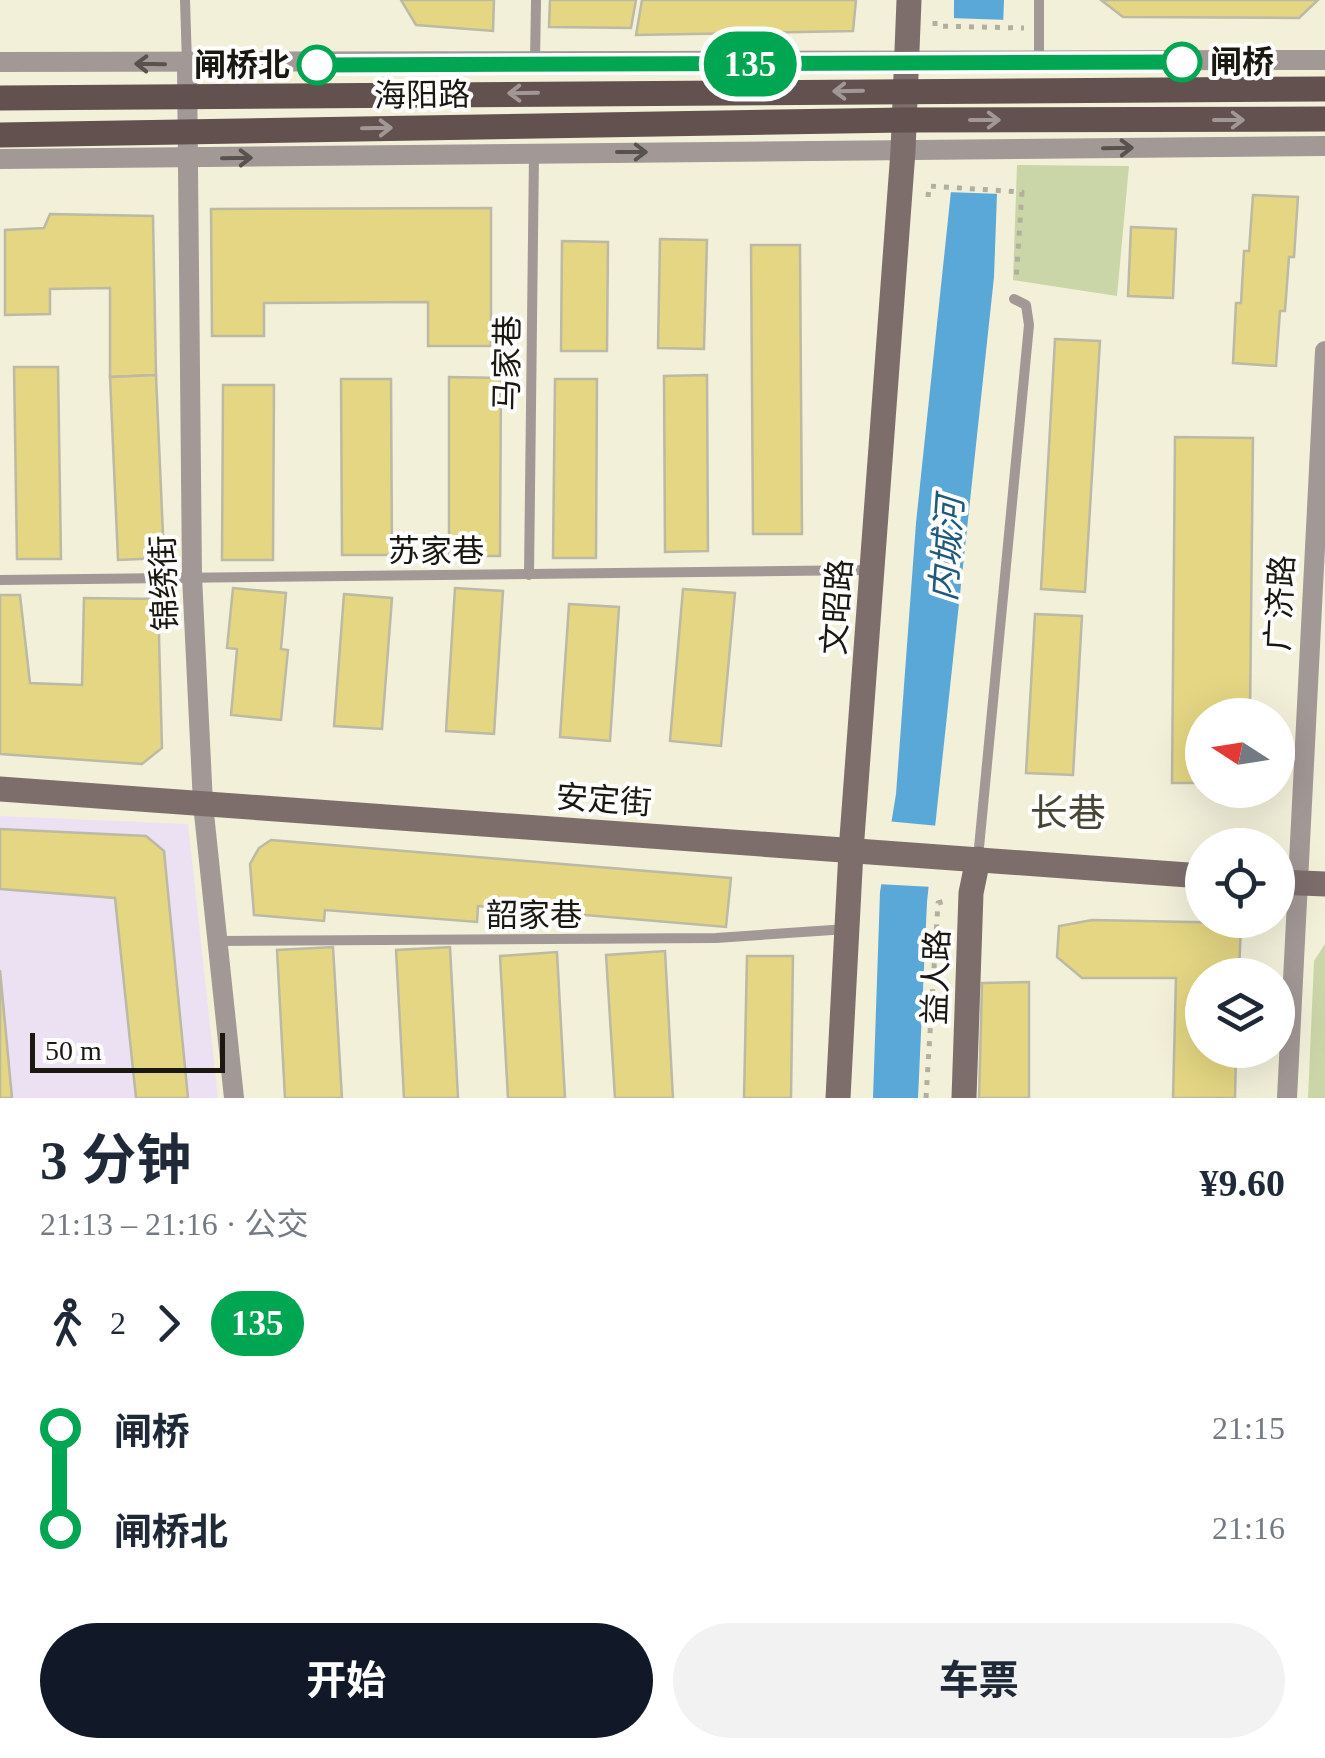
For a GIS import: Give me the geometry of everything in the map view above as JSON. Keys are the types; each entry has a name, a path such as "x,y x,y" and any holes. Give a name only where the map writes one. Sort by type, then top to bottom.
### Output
{"main road":[{"name":"海阳路","path":"0,98 906,77 947,77 1026,90 1325,89"},
{"name":"海阳路","path":"0,134 904,120 1325,120"}],"street":[{"name":"文昭路","path":"838,1098 849,929 860,851 872,570 903,151 909,0"},
{"path":"947,77 1031,64 1325,60"},
{"path":"0,62 534,64 906,77"},
{"name":"锦绣街","path":"186,65 192,576 204,804 234,1098"},
{"path":"0,159 1325,146"},
{"name":"广济路","path":"1287,1098 1317,623 1325,351"},
{"name":"安定街","path":"0,789 1185,875"},
{"name":"益人路","path":"964,1098 972,858"}],"lane":[{"path":"185,0 186,65"},
{"path":"534,64 536,0"},
{"path":"1031,64 1039,0"},
{"name":"马家巷","path":"529,575 534,152"},
{"path":"972,858 1029,326 1026,305 1014,300"},
{"name":"苏家巷","path":"0,580 872,570"},
{"name":"韶家巷","path":"218,941 716,938 849,929"}],"path":[{"path":"935,26 1024,28"},
{"path":"929,186 1022,192"},
{"path":"926,1098 938,904 971,893"}],"shaded area":[{"path":"0,816 188,824 218,1098 0,1098"}],"green space":[{"path":"1017,165 1129,166 1117,296 1013,280"},
{"path":"1325,944 1325,1098 1308,1098 1314,961"}],"water":[{"name":"内城河","path":"954,0 1004,0 994,277 927,902 918,1098 873,1098 880,892 896,794 916,523 953,172"}],"pier":[{"path":"949,18 1009,20 1002,194 946,192"},
{"path":"886,821 939,826 933,887 877,884"}],"building":[{"path":"401,0 494,0 493,31 416,25"},
{"path":"550,0 636,0 631,28 549,27"},
{"path":"642,0 856,0 853,31 636,35"},
{"path":"1101,0 1318,0 1299,18 1123,17"},
{"path":"1253,195 1298,197 1294,257 1289,257 1285,311 1280,311 1276,366 1233,363 1236,303 1241,303"},
{"path":"491,208 491,346 428,346 428,302 264,303 264,336 212,336 211,209"},
{"path":"50,214 153,216 156,375 110,377 110,288 50,289 50,314 5,315 5,230 44,228"},
{"path":"1131,227 1176,229 1173,298 1128,296"},
{"path":"660,239 707,240 704,349 658,348"},
{"path":"562,241 608,242 607,351 561,351"},
{"path":"751,245 800,245 802,534 753,534"},
{"path":"1055,339 1100,341 1085,592 1041,589"},
{"path":"14,367 58,367 61,559 17,559"},
{"path":"156,375 164,558 118,560 110,377"},
{"path":"707,375 708,551 665,552 664,376"},
{"path":"449,377 501,378 500,556 449,556"},
{"path":"341,379 391,379 392,555 342,555"},
{"path":"555,379 597,379 596,558 553,558"},
{"path":"223,385 274,385 273,560 222,560"},
{"path":"1175,437 1253,438 1250,698 1185,698 1185,783 1172,783"},
{"path":"233,588 286,593 281,649 288,650 281,720 231,715 237,649 227,648"},
{"path":"455,588 503,591 494,734 446,731"},
{"path":"683,589 735,593 721,746 670,741"},
{"path":"344,594 392,598 382,729 334,726"},
{"path":"0,595 20,595 30,683 82,685 84,598 158,599 162,748 142,764 0,754"},
{"path":"569,604 619,607 610,741 560,737"},
{"path":"1035,614 1082,616 1073,775 1026,773"},
{"path":"0,829 146,836 164,851 188,1098 136,1098 115,898 0,889"},
{"path":"271,840 731,878 726,927 478,906 477,922 325,910 324,921 254,915 250,864 259,848"},
{"path":"1092,920 1185,922 1185,938 1240,938 1240,958 1185,958 1185,1068 1236,1068 1235,1098 1173,1098 1176,978 1082,978 1057,957 1059,926"},
{"path":"333,947 342,1098 285,1098 277,950"},
{"path":"450,947 458,1098 404,1098 396,950"},
{"path":"665,951 673,1098 615,1098 606,955"},
{"path":"557,952 565,1098 508,1098 500,956"},
{"path":"747,956 793,956 791,1098 744,1098"},
{"path":"0,970 12,1098 0,1098"},
{"path":"1029,982 1029,1098 979,1098 982,983"}],"bus line":[{"name":"135","path":"317,65 1182,62"}],"place":[{"name":"闸桥","path":"1182,62"},
{"name":"闸桥北","path":"317,65"}],"district":[{"name":"长巷","path":"1068,813"}]}
